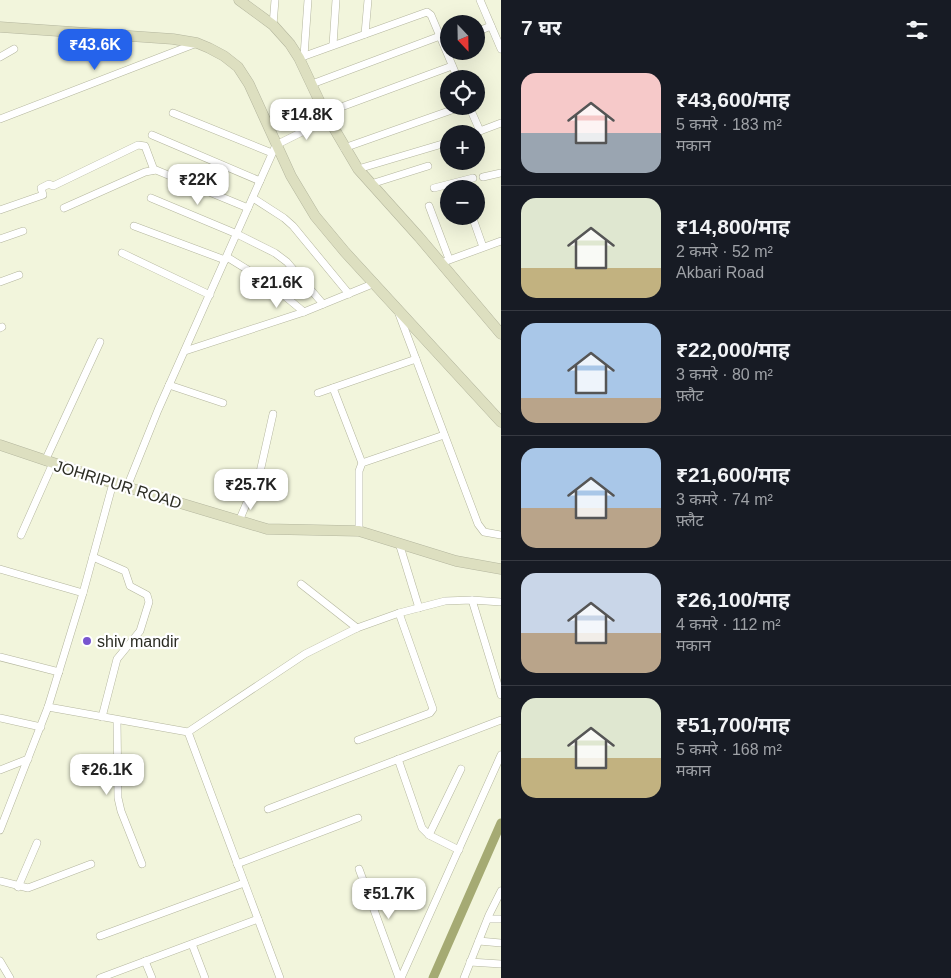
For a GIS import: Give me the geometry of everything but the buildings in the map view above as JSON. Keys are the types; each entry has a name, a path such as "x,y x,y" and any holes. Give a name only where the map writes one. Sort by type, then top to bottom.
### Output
{"street":[{"path":"239,0 273,25 302,57 326,116 358,170 445,261 501,334"},
{"path":"273,25 275,0"},
{"path":"302,57 308,0"},
{"path":"333,45 336,0"},
{"path":"365,34 368,0"},
{"path":"480,0 501,49"},
{"path":"302,57 427,12 431,15 440,36 312,84"},
{"path":"485,28 491,26"},
{"path":"0,28 173,39 197,43 224,56 238,67 250,84 274,149 315,216 501,422"},
{"path":"0,118 197,43"},
{"path":"0,57 14,49"},
{"path":"450,60 454,70"},
{"path":"127,487 169,385 274,149 289,138 316,125 326,116 452,66"},
{"path":"173,113 274,149"},
{"path":"344,148 440,114"},
{"path":"485,129 501,123"},
{"path":"152,135 260,182"},
{"path":"0,210 43,195 41,188 49,184 53,186 138,145 145,146 154,170"},
{"path":"358,170 440,145"},
{"path":"371,184 428,166"},
{"path":"64,208 145,172 154,170 162,171 248,208"},
{"path":"483,177 501,173"},
{"path":"434,188 440,187"},
{"path":"150,198 237,234 275,253 287,262 323,304"},
{"path":"252,198 284,218 293,226 349,294"},
{"path":"429,206 445,261"},
{"path":"475,225 483,247"},
{"path":"134,226 226,259 269,283 304,312"},
{"path":"0,239 23,231"},
{"path":"445,261 501,240"},
{"path":"122,254 210,295"},
{"path":"0,282 19,275"},
{"path":"185,351 304,312 375,283"},
{"path":"396,307 480,528 488,534 501,535"},
{"path":"21,535 49,462 100,342"},
{"path":"318,393 416,359"},
{"path":"169,385 223,403"},
{"path":"333,388 362,463 359,471 359,531"},
{"path":"239,520 260,472 273,414"},
{"path":"362,463 444,435"},
{"name":"JOHRIPUR ROAD","path":"0,445 112,483 267,529 359,531 456,561 501,569"},
{"path":"0,830 48,707 83,593 112,483"},
{"path":"399,543 419,608"},
{"path":"93,557 125,571 130,586 147,595 149,602 140,631 116,659 102,717"},
{"path":"0,569 83,593"},
{"path":"301,584 357,628"},
{"path":"472,600 501,694"},
{"path":"48,707 188,732 305,654 357,628 445,601 501,602"},
{"path":"358,740 430,713 433,710 400,614"},
{"path":"0,657 59,672"},
{"path":"0,718 41,727"},
{"path":"116,720 118,798 121,811 142,864"},
{"path":"268,808 501,720"},
{"path":"188,732 280,978"},
{"path":"400,978 501,754"},
{"path":"0,770 28,759"},
{"path":"398,759 420,823 425,832 459,850"},
{"path":"429,835 461,769"},
{"path":"237,864 358,818"},
{"path":"18,887 37,843"},
{"path":"0,881 18,887 34,887 91,864"},
{"path":"359,869 400,978"},
{"path":"100,936 244,883"},
{"path":"464,978 500,894"},
{"path":"488,919 501,919"},
{"path":"100,978 258,920"},
{"path":"479,941 501,942"},
{"path":"192,944 205,978"},
{"path":"0,961 10,978"},
{"path":"145,961 152,978"},
{"path":"470,962 501,964"}],"waterway":[{"path":"433,978 501,823"}],"place":[{"name":"shiv mandir","path":"87,641"}]}
